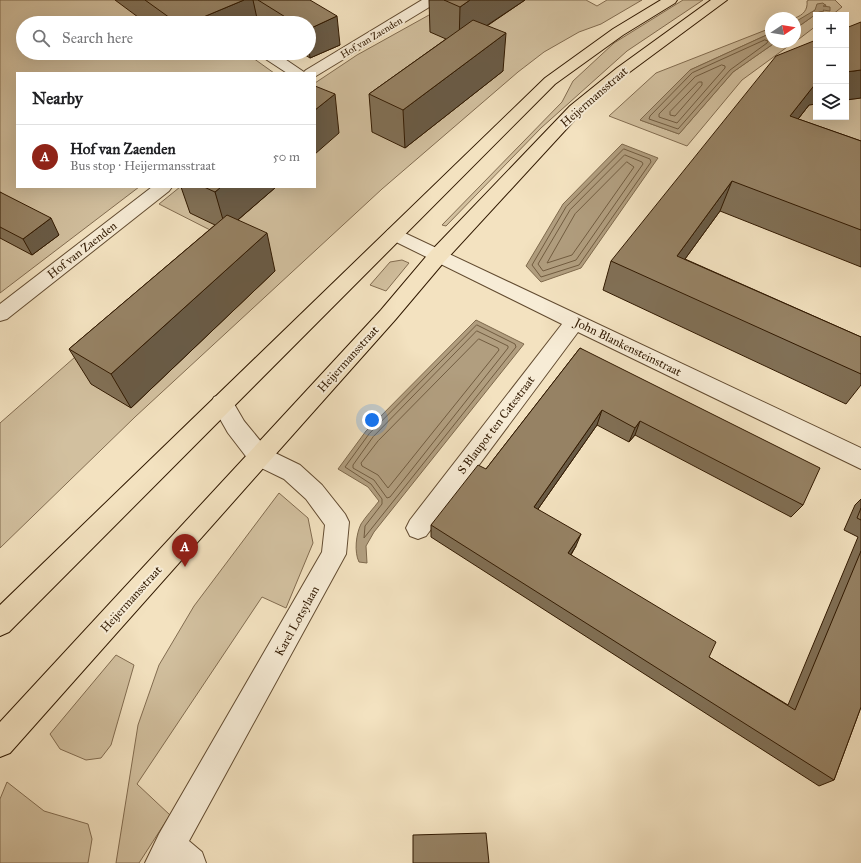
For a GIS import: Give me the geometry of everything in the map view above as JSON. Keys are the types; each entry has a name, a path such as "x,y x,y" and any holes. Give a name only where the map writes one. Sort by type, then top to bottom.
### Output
{"main road":[{"path":"0,623 550,81 618,32 670,0"},
{"name":"Heijermansstraat","path":"0,743 388,315 437,257 576,109 622,71 720,0"}],"street":[{"name":"Hof van Zaenden","path":"313,72 431,0"},
{"path":"277,60 295,72"},
{"name":"Hof van Zaenden","path":"0,314 162,188"},
{"name":"John Blankensteinstraat","path":"394,234 437,257 575,321 861,460"},
{"name":"S Blaupot ten Catestraat","path":"418,528 575,321"},
{"name":"Karel Lotsylaan","path":"174,857 334,554 337,522 314,492 292,472 259,456 236,427 222,403"}],"shaded area":[{"path":"0,0 169,0 192,16 16,16 16,60 256,60 273,72 16,72 16,188 138,188 0,293"},
{"path":"456,0 586,0 597,6 607,0 642,0 601,24 579,32 544,52 518,72 382,189 135,417 0,548 0,423 216,233 159,204 179,188 316,188 316,82 357,55"},
{"path":"683,0 703,0 627,51 541,128 446,226 442,225 562,102 573,81 614,43"},
{"path":"835,0 842,7 836,12 819,12 823,11 822,6 801,19 801,14 807,7 807,1"},
{"path":"813,16 813,28 801,37 801,25"},
{"path":"765,30 765,36 690,70 640,120 679,134 733,72 767,48 786,48 742,80 687,146 609,116 656,73"},
{"path":"861,98 861,177 777,146 809,105 813,104 813,120 849,120 849,100"},
{"path":"402,260 409,263 386,291 370,285 390,262"},
{"path":"279,493 308,518 313,543 286,608 262,597 137,784 170,815 139,863 116,863 138,725 159,665 194,606"},
{"path":"116,655 134,665 111,745 101,758 86,760 60,749 50,734"},
{"path":"7,782 44,811 88,824 92,839 88,863 0,863 0,799"}],"water":[{"path":"823,3 826,6 823,6 830,7 830,11 823,10 824,11 813,12 813,16 801,25 801,18 815,10 817,4"},
{"path":"765,36 765,48 767,48 733,72 679,134 640,120 690,70"},
{"path":"622,144 658,158 581,268 541,282 526,266 563,204"},
{"path":"476,320 524,344 374,532 366,546 367,563 359,562 356,548 359,528 379,501 368,487 338,469 366,431"}],"building":[{"path":"145,0 244,0 206,16 167,16"},
{"path":"258,0 310,0 337,16 316,26 316,16 284,16"},
{"path":"444,0 470,0 460,7"},
{"path":"473,20 506,33 403,110 369,94"},
{"path":"861,22 861,70 849,72 849,27"},
{"path":"813,41 813,87 790,116 861,141 861,230 732,181 677,256 861,337 861,374 611,261 776,56 796,48 801,48 801,46"},
{"path":"316,86 335,94 316,109"},
{"path":"206,188 220,188 215,192"},
{"path":"0,192 51,218 23,239 0,227"},
{"path":"227,215 267,233 111,374 69,349"},
{"path":"580,348 820,468 803,505 640,421 635,428 602,410 534,507 581,534 568,553 716,642 709,657 795,710 861,551 861,707 834,780 431,525 478,465 486,469"},
{"path":"861,508 861,520 857,518"},
{"path":"486,833 489,863 413,863 413,835"}],"place":[{"name":"Hof van Zaenden","path":"185,567"}]}
